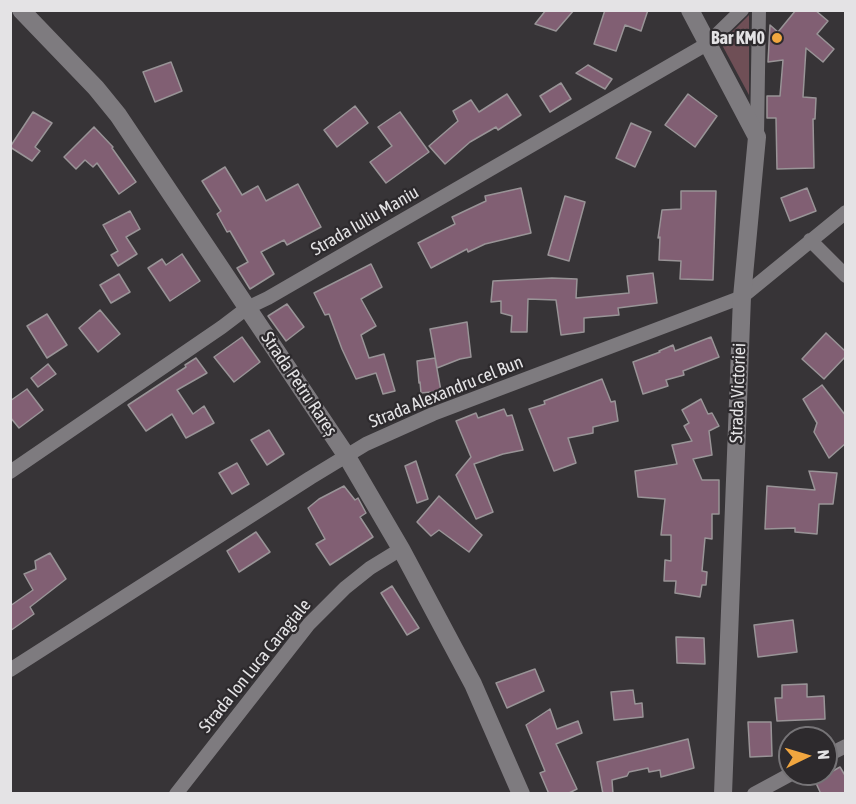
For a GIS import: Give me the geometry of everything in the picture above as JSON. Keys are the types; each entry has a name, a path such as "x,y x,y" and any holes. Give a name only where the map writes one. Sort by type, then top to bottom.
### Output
{"main road":[{"name":"Strada Petru Rareș","path":"21,10 96,88 118,115 346,455 401,549 473,684 521,794"},
{"path":"690,10 757,137"},
{"name":"Strada Victoriei","path":"723,794 742,297 757,137"}],"street":[{"name":"Strada Iuliu Maniu","path":"10,471 247,308 707,44 742,10"},
{"path":"757,137 759,10"},
{"name":"Strada Alexandru cel Bun","path":"10,670 366,444 433,414 742,297 846,212"},
{"path":"810,240 846,276"},
{"name":"Strada Ion Luca Caragiale","path":"176,794 309,624 345,588 370,568 401,549"},
{"path":"754,794 778,781"}],"shaded area":[{"path":"749,15 749,95 721,43"}],"building":[{"path":"546,10 574,10 556,31 535,24"},
{"path":"605,10 648,10 641,31 625,25 616,51 594,44"},
{"path":"796,10 815,10 828,21 817,34 834,49 823,62 806,48 803,97 816,98 815,119 813,119 814,168 777,169 776,118 767,118 767,96 780,96 783,60 768,62 770,25 778,32"},
{"path":"171,62 182,91 155,102 143,72"},
{"path":"588,65 612,79 605,89 576,73"},
{"path":"561,83 571,99 550,112 540,96"},
{"path":"507,94 521,115 498,130 496,127 470,142 445,164 429,146 458,121 453,111 471,100 479,112"},
{"path":"688,94 717,116 695,147 665,125"},
{"path":"355,106 368,123 337,147 324,130"},
{"path":"33,112 52,123 35,147 40,151 32,161 10,147"},
{"path":"400,112 429,152 386,183 370,162 392,146 378,127"},
{"path":"631,123 651,132 635,167 616,158"},
{"path":"94,127 113,147 136,182 119,194 97,163 93,167 85,160 76,169 64,157"},
{"path":"225,167 242,195 258,186 266,201 298,184 321,227 287,245 284,240 261,252 274,274 250,289 237,268 248,262 230,231 227,232 217,214 221,211 202,181"},
{"path":"521,188 531,233 485,244 468,252 467,249 431,268 418,243 455,224 452,217 486,201 485,196"},
{"path":"807,188 816,211 790,221 781,198"},
{"path":"681,191 716,191 713,280 680,279 681,261 659,260 660,237 658,238 662,210 681,209"},
{"path":"565,196 585,202 569,261 548,255"},
{"path":"130,211 140,229 126,237 137,254 118,266 111,255 118,251 103,225"},
{"path":"182,254 200,281 170,301 148,268 162,259 166,265"},
{"path":"371,264 382,287 361,299 376,326 361,335 369,358 384,354 395,391 383,394 376,373 356,379 329,314 325,315 314,293"},
{"path":"653,273 657,303 618,308 619,315 584,318 584,332 561,335 556,300 528,299 527,332 511,332 512,316 501,313 501,301 491,302 493,281 577,279 576,298 629,293 627,276"},
{"path":"119,274 130,292 111,303 100,285"},
{"path":"287,304 304,327 286,341 268,316"},
{"path":"100,310 120,334 98,352 79,328"},
{"path":"47,314 67,345 47,358 27,326"},
{"path":"467,322 471,357 437,368 430,329"},
{"path":"826,333 846,352 846,356 824,379 802,359"},
{"path":"242,337 260,362 234,382 214,357"},
{"path":"711,337 719,357 683,371 684,375 666,380 668,386 643,394 633,362 673,345 675,351"},
{"path":"196,358 207,373 177,390 193,414 204,406 214,423 186,438 172,414 146,431 128,405"},
{"path":"435,358 441,391 421,393 417,361"},
{"path":"48,364 56,374 38,387 31,378"},
{"path":"602,379 611,402 615,401 618,421 593,427 593,433 568,438 576,463 554,471 529,409"},
{"path":"822,385 846,416 846,443 829,458 814,432 817,423 803,399"},
{"path":"27,389 43,410 19,428 10,417 10,401"},
{"path":"701,399 708,414 712,413 719,426 709,431 712,455 693,459 702,480 719,480 719,514 712,514 712,539 705,538 702,571 707,572 706,585 702,585 700,597 675,593 676,581 664,581 665,560 671,561 671,535 661,535 665,499 638,497 635,471 677,464 672,445 692,441 684,426 689,423 682,410"},
{"path":"504,409 507,416 512,415 523,450 474,464 493,512 476,519 456,475 471,457 456,421 476,413 478,418"},
{"path":"269,430 284,454 267,465 251,440"},
{"path":"416,461 428,499 417,503 405,466"},
{"path":"237,463 249,484 232,494 219,473"},
{"path":"809,471 837,473 833,504 819,504 817,534 795,532 795,528 765,529 767,486 815,490"},
{"path":"344,486 355,500 358,498 366,513 360,517 373,537 330,565 316,544 325,539 308,508 319,499"},
{"path":"439,496 482,535 469,552 439,530 431,536 417,522"},
{"path":"256,532 270,552 239,572 227,551"},
{"path":"50,553 66,579 30,607 34,614 10,631 10,606 33,590 24,574 36,569 35,561"},
{"path":"392,586 419,628 407,635 381,593"},
{"path":"793,620 797,652 758,657 754,625"},
{"path":"676,637 704,638 705,664 677,663"},
{"path":"535,669 544,691 507,708 496,683"},
{"path":"807,684 807,697 824,696 825,719 777,721 775,698 782,698 782,685"},
{"path":"633,690 635,704 642,703 643,717 614,720 611,692"},
{"path":"550,709 557,729 578,721 582,733 556,744 577,789 567,794 549,794 540,773 545,771 526,725"},
{"path":"748,722 771,722 772,756 750,757"},
{"path":"688,739 694,768 661,777 660,770 649,772 648,768 629,772 627,776 612,780 613,794 603,794 597,762"},
{"path":"840,767 846,777 846,794 821,794 817,786 838,786 838,768"}],"place":[{"name":"Bar KM0","path":"777,38"}]}
